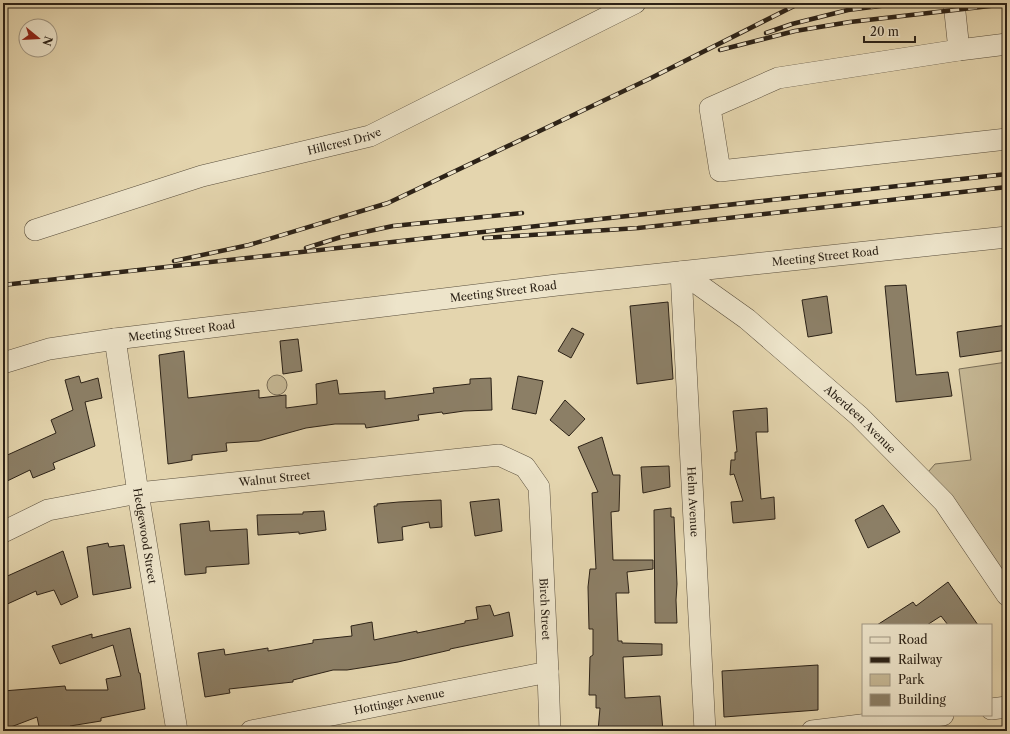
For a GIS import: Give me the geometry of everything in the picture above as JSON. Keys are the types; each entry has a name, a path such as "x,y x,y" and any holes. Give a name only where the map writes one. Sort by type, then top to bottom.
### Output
{"street":[{"name":"Hillcrest Drive","path":"35,230 202,176 370,136 635,3"},
{"path":"954,3 958,50"},
{"path":"1007,44 958,50 778,78 710,108 720,171 1007,139"},
{"name":"Meeting Street Road","path":"3,363 49,349 115,339 549,286 1007,238"},
{"name":"Aberdeen Avenue","path":"681,272 747,319 859,416 944,502 1007,595"},
{"name":"Helm Avenue","path":"681,272 705,731"},
{"name":"Hedgewood Street","path":"115,339 138,493 177,731"},
{"name":"Walnut Street","path":"3,532 48,510 138,493 499,455 525,467 539,487"},
{"name":"Birch Street","path":"539,487 550,731"},
{"name":"Hottinger Avenue","path":"251,731 548,672"},
{"path":"992,709 1007,707"},
{"path":"812,731 935,716"}],"green space":[{"path":"1007,362 1007,595 922,479 935,464 971,460 959,369"},
{"path":"277,375 284,378 287,385 284,392 277,395 270,392 267,385 270,378"}],"building":[{"path":"906,285 916,375 948,372 952,396 896,402 885,286"},
{"path":"827,296 832,333 808,337 802,300"},
{"path":"668,302 673,379 637,384 630,306"},
{"path":"1007,325 1007,350 960,357 957,332"},
{"path":"572,328 584,334 571,358 558,351"},
{"path":"298,339 302,371 283,374 280,341"},
{"path":"184,351 188,398 259,390 259,398 286,395 286,408 317,404 316,384 337,380 339,394 385,391 385,399 434,393 433,388 470,384 470,379 491,378 492,410 464,411 443,414 442,412 418,415 419,420 366,428 365,424 335,424 306,428 259,441 226,443 227,451 192,455 192,460 168,464 159,355"},
{"path":"79,376 81,383 98,378 102,398 85,402 95,446 53,463 55,469 33,478 30,470 3,483 3,457 56,433 51,420 73,410 65,380"},
{"path":"518,376 543,381 536,414 512,409"},
{"path":"565,400 585,419 569,436 550,420"},
{"path":"767,408 768,432 756,432 761,499 774,497 775,519 733,523 731,502 743,501 734,474 730,475 731,460 735,460 735,452 737,452 733,411"},
{"path":"602,437 613,475 620,475 619,511 611,512 613,560 653,560 653,569 627,572 629,593 616,593 618,641 622,641 622,643 662,644 662,655 623,657 625,698 660,696 663,731 598,731 600,708 596,708 596,695 589,695 590,657 593,655 593,629 589,629 588,587 590,569 596,569 592,493 598,492 578,447"},
{"path":"669,466 670,487 643,493 641,467"},
{"path":"499,499 502,531 475,536 470,502"},
{"path":"441,500 442,527 430,528 429,522 402,527 403,540 378,543 374,506 377,506 377,504 399,502"},
{"path":"883,505 900,532 868,548 855,520"},
{"path":"671,508 671,517 674,517 677,623 655,623 654,510"},
{"path":"324,511 326,530 299,534 299,532 258,535 257,515 303,514 303,512"},
{"path":"209,521 210,531 247,529 249,564 206,567 206,573 185,575 180,524"},
{"path":"108,543 109,547 124,545 131,588 93,595 87,547"},
{"path":"63,551 78,597 61,605 54,590 37,595 36,591 3,606 3,578"},
{"path":"948,582 977,624 947,624 941,616 929,624 879,624 913,602 916,606"},
{"path":"490,605 494,616 509,612 513,636 450,649 398,662 347,670 333,670 293,680 293,682 229,689 230,693 205,697 198,653 224,649 225,655 268,648 268,651 313,643 313,640 352,636 351,626 372,622 374,640 417,631 417,633 478,619 476,607"},
{"path":"130,628 140,673 145,709 101,718 101,721 70,726 71,731 40,731 37,717 3,730 3,691 65,686 66,690 108,690 106,679 121,676 113,645 60,664 52,646 92,634 92,638"},
{"path":"818,665 818,710 724,717 722,671"}],"railway":[{"path":"174,261 249,245 388,203 649,79 800,3"},
{"path":"766,33 792,24 848,10 904,3"},
{"path":"720,50 795,31 850,22 1007,4"},
{"path":"3,285 1007,174"},
{"path":"484,238 638,228 1007,187"},
{"path":"306,248 341,237 393,226 522,213"}]}
